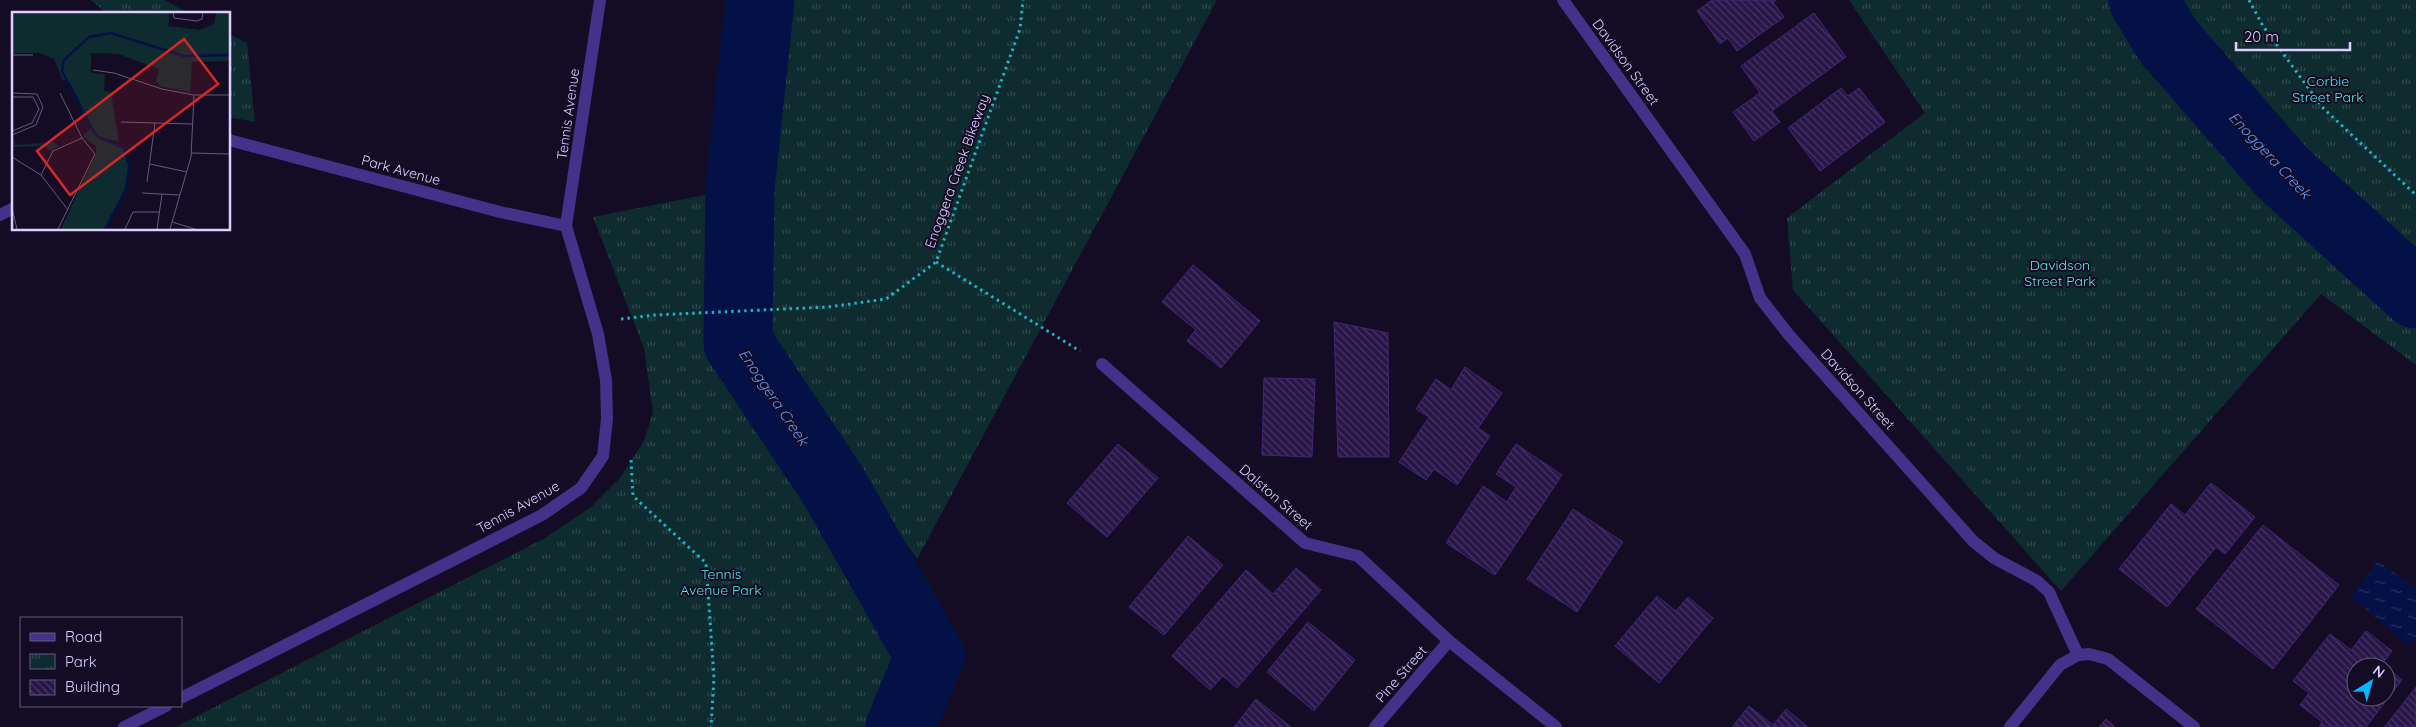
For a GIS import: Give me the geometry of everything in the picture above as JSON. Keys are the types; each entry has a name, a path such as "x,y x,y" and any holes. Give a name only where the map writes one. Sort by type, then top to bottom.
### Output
{"street":[{"name":"Tennis Avenue","path":"182,697 542,515 581,488 603,456 607,419 606,380 598,334 566,226 600,0"},
{"name":"Davidson Street","path":"1563,0 1745,254 1760,298 1789,335 1973,541 1994,558 2037,581 2049,592 2078,655"},
{"name":"Park Avenue","path":"230,140 500,212 566,226"},
{"path":"0,215 12,209"},
{"name":"Dalston Street","path":"1102,364 1305,543 1358,556 1449,641 1556,727"},
{"name":"Pine Street","path":"1375,727 1449,641"},
{"path":"2010,727 2060,665 2078,655 2089,654 2108,659 2194,727"},
{"path":"124,727 164,707"}],"path":[{"name":"Enoggera Creek Bikeway","path":"622,328 621,318 828,307 886,298 936,262 1020,29 1023,0"},
{"path":"2249,0 2263,26 2322,107 2416,195"},
{"path":"936,262 1102,364"},
{"path":"631,457 633,496 706,563 714,678 711,727"}],"green space":[{"path":"91,0 164,0 186,12 105,12"},
{"path":"784,0 1217,0 917,559 748,320"},
{"name":"Davidson Street Park","path":"1849,0 2416,0 2416,365 2321,294 2061,591 1793,290 1787,218 1925,113"},
{"path":"230,34 247,43 255,122 230,117"},
{"name":"Tennis Avenue Park","path":"740,188 738,343 834,487 930,656 900,727 176,727 545,538 591,507 620,478 644,441 653,412 644,348 593,217"}],"water":[{"path":"2378,561 2416,588 2416,637 2409,645 2351,597"}],"building":[{"path":"1712,0 1776,0 1773,2 1784,17 1737,51 1728,38 1720,44 1697,11"},
{"path":"1814,13 1846,57 1772,111 1780,122 1754,141 1733,112 1760,93 1741,66"},
{"path":"1841,88 1848,96 1859,88 1885,122 1820,171 1788,128"},
{"path":"1193,265 1260,321 1221,368 1187,341 1196,330 1162,302"},
{"path":"1334,322 1388,333 1389,457 1338,457"},
{"path":"1465,367 1502,393 1478,428 1490,436 1457,485 1434,469 1426,480 1399,462 1429,417 1416,409 1436,379 1451,390"},
{"path":"1264,378 1315,379 1312,457 1262,455"},
{"path":"1118,444 1158,478 1107,537 1067,503"},
{"path":"1516,444 1562,475 1495,575 1446,543 1483,486 1507,502 1516,487 1496,474"},
{"path":"2211,483 2255,517 2225,554 2216,547 2167,607 2119,569 2171,504 2185,515"},
{"path":"1573,509 1623,542 1577,612 1527,579"},
{"path":"2263,525 2339,585 2273,669 2196,609"},
{"path":"1188,536 1223,565 1164,635 1129,607"},
{"path":"1296,568 1321,590 1237,688 1223,676 1210,690 1172,656 1246,570 1273,594"},
{"path":"1657,596 1676,611 1688,597 1713,618 1659,683 1615,646"},
{"path":"1308,622 1355,660 1314,711 1267,672"},
{"path":"2366,631 2392,651 2387,657 2346,657 2346,707 2381,707 2366,727 2319,727 2322,722 2300,705 2309,693 2293,681 2330,634 2351,650"},
{"path":"2396,675 2402,680 2396,688"},
{"path":"2416,687 2416,727 2384,727 2394,715"},
{"path":"1256,699 1291,727 1234,727"},
{"path":"1749,706 1773,725 1786,709 1808,727 1732,727"},
{"path":"2106,719 2115,727 2099,727"}],"waterway":[{"name":"Enoggera Creek","path":"760,0 740,188 738,343 834,487 930,656 900,727"},
{"name":"Enoggera Creek","path":"2143,0 2168,41 2283,173 2416,294"}],"park label":[{"name":"Corbie Street Park","path":"2328,89"}]}
